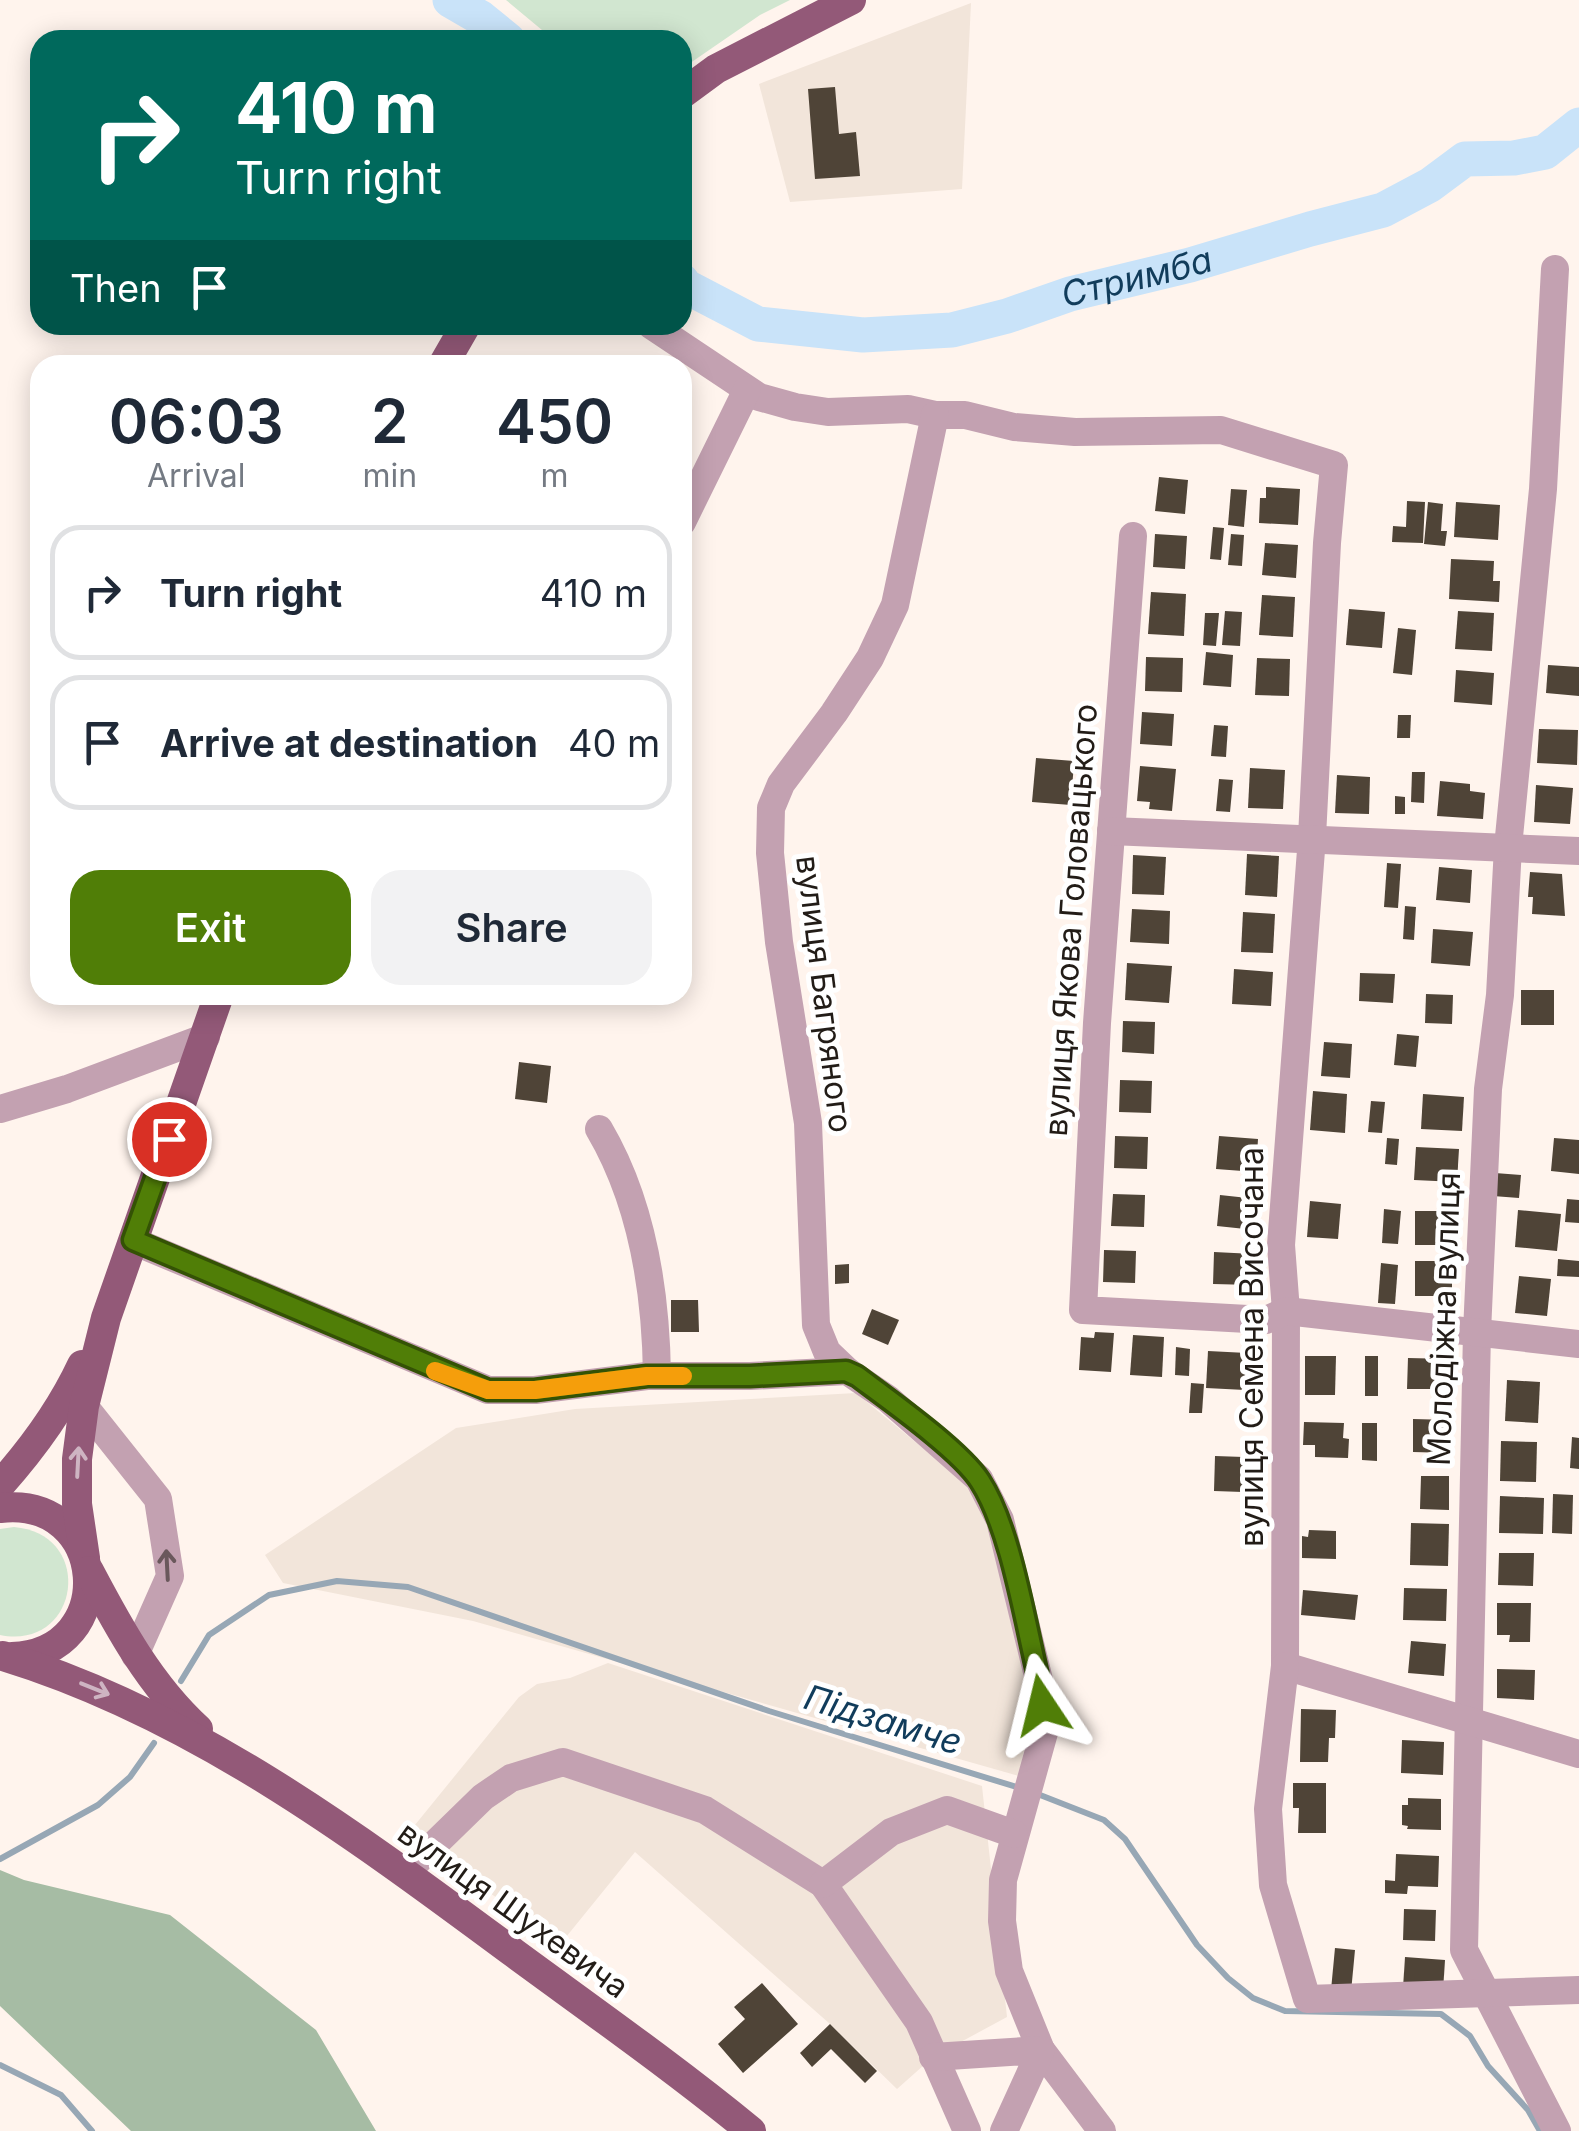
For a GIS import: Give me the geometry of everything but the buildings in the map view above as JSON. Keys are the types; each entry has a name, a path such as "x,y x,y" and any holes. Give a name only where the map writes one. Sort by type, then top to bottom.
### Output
{"main road":[{"path":"692,87 716,69 851,0"},
{"path":"1,1656 38,1654 68,1635 86,1605 87,1564 78,1504 77,1460 84,1406 106,1318 216,1005"},
{"path":"0,1485 30,1452 68,1394 106,1318"},
{"path":"0,1508 25,1508 48,1515 74,1538 87,1564"},
{"name":"вулиця Шухевича","path":"87,1564 135,1655 177,1710 226,1755"},
{"name":"вулиця Шухевича","path":"1,1656 105,1693 226,1755 405,1873 751,2131"}],"street":[{"name":"Молодіжна вулиця","path":"1555,269 1543,489 1508,846 1500,994 1488,1089 1477,1332 1464,1950 1558,2131"},
{"path":"666,335 759,398 828,412 893,409 935,415"},
{"path":"692,501 746,390"},
{"name":"вулиця Семена Височана","path":"935,415 965,415 1014,426 1075,432 1220,430 1334,466 1312,837 1281,1245 1286,1311 1285,1666 1268,1809 1273,1885 1306,1998 1484,1993"},
{"name":"вулиця Багряного","path":"846,1371 827,1352 816,1325 808,1123 779,942 770,853 771,808 781,784 870,658 895,604 935,415"},
{"name":"вулиця Якова Головацького","path":"1132,536 1097,1023 1083,1310 1266,1320 1286,1311"},
{"path":"1111,831 1579,851"},
{"path":"0,1109 67,1089 206,1037"},
{"path":"599,1129 636,1212 656,1328 657,1376"},
{"path":"133,1240 488,1390 535,1390 657,1376 846,1371 888,1398 956,1455 979,1479 1000,1520 1039,1680 1044,1729 1003,1880 1002,1920 1008,1972 1041,2050 1102,2131"},
{"path":"1286,1311 1579,1344"},
{"path":"84,1406 158,1498 170,1576 135,1655"},
{"path":"1285,1666 1579,1754"},
{"path":"405,1873 483,1796 511,1778 563,1762 705,1810 822,1884 919,2022 967,2131"},
{"path":"822,1884 891,1832 947,1810 1014,1834"},
{"path":"1484,1993 1579,1990"},
{"path":"933,2057 1041,2050"},
{"path":"1004,2131 1041,2050"}],"shaded area":[{"path":"971,3 962,189 790,202 759,84"},
{"path":"856,1393 970,1487 1002,1558 1031,1714 1019,1776 473,1621 283,1583 265,1555 456,1428 575,1409"},
{"path":"608,1663 982,1786 1007,2017 933,2057 897,2089 830,2024 635,1852 562,1942 406,1836 519,1697 537,1684 570,1678"}],"green space":[{"path":"506,0 790,0 760,15 692,62 692,30 542,30"},
{"path":"14,1527 40,1534 58,1549 67,1568 68,1590 61,1610 47,1626 27,1635 0,1635 0,1529"},
{"path":"0,1870 24,1880 170,1915 316,2030 376,2131 131,2131 0,2006"}],"waterway":[{"name":"Стримба","path":"450,0 496,30"},
{"name":"Стримба","path":"692,290 758,324 863,335 952,330 1070,294 1190,265 1383,210 1430,185 1465,159 1514,158 1545,152 1579,125"},
{"name":"Підзамче","path":"181,1681 209,1635 269,1595 337,1581 408,1587 769,1711 1023,1789"},
{"name":"Підзамче","path":"0,1859 98,1805 130,1777 154,1743"},
{"name":"Підзамче","path":"1035,1793 1104,1820 1125,1839 1197,1945 1253,1998 1285,2011 1441,2014 1470,2036 1488,2066 1528,2110 1540,2131"},
{"path":"0,2065 61,2095 92,2131"}],"slow traffic":[{"path":"435,1371 488,1390 535,1390 647,1376 683,1376"}],"route":[{"path":"169,1139 133,1240 453,1378 488,1390 535,1390 647,1376 846,1371 857,1376 956,1455 979,1479 1000,1520 1042,1705"}]}
